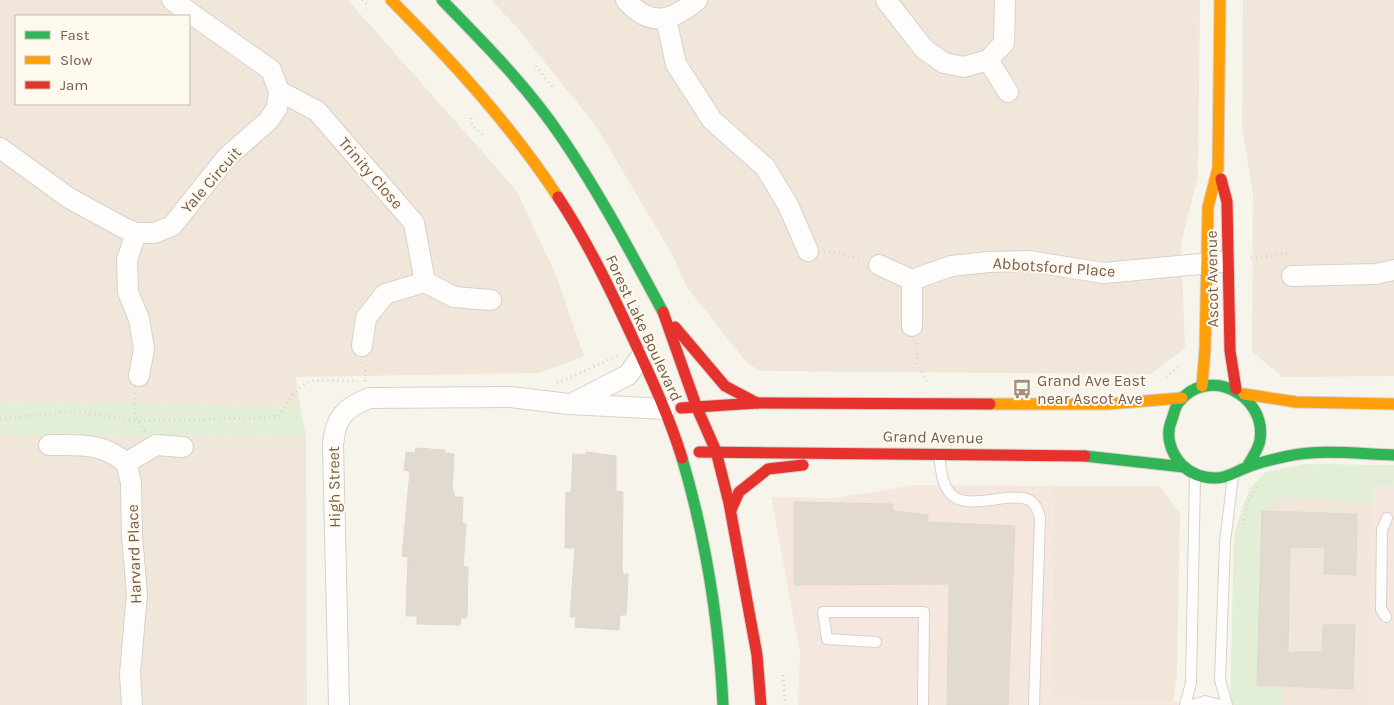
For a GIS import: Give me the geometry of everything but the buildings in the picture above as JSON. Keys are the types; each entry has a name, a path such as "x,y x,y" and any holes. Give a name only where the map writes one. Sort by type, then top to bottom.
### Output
{"street":[{"path":"172,0 271,70 279,90"},
{"name":"Forest Lake Boulevard","path":"391,0 439,46 489,104 556,193 613,293 665,409 680,452 704,548 718,626 723,705"},
{"name":"Forest Lake Boulevard","path":"442,0 501,60 561,136 607,208 666,317 698,408 716,451 730,510 758,655 761,705"},
{"path":"626,0 636,12 652,18 666,18 681,14 697,0"},
{"path":"886,0 924,49 944,63 964,67 988,60 1004,43 1005,0"},
{"name":"Ascot Avenue","path":"1202,386 1205,349 1208,207 1218,168 1220,0"},
{"path":"666,18 676,64 712,120 765,167 788,206 808,251"},
{"path":"988,60 1008,92"},
{"name":"Yale Circuit","path":"136,233 154,233 172,226 227,156 268,121 276,108 279,90"},
{"name":"Trinity Close","path":"279,90 317,111 414,223 425,282"},
{"path":"0,148 69,198 136,233 127,260 128,292 139,319 144,349 139,376"},
{"name":"Ascot Avenue","path":"1218,168 1236,260 1230,351 1240,392"},
{"name":"Abbotsford Place","path":"912,280 952,266 988,262 1028,261 1104,273 1236,260"},
{"path":"879,265 912,280 912,326"},
{"path":"1292,276 1375,274 1394,270"},
{"path":"362,346 366,318 385,294 425,282 454,297 491,300"},
{"name":"Grand Avenue","path":"666,317 726,386 757,403"},
{"path":"570,404 628,375 641,357"},
{"path":"1202,386 1219,384 1240,392 1296,402 1394,404"},
{"name":"Grand Avenue","path":"1202,386 1182,398 1171,414 1168,433 1172,452 1184,467 1195,474 1208,478 1221,478 1234,475 1247,467 1290,456 1394,455"},
{"name":"Grand Avenue","path":"1240,392 1255,406 1261,421 1262,430 1262,438 1257,454 1247,467"},
{"name":"High Street","path":"339,705 334,430 341,417 354,404 370,398 510,397 570,404 665,409"},
{"name":"Grand Avenue","path":"665,409 757,403 1108,404 1182,398"},
{"path":"49,445 94,446 114,452 126,463 156,445 183,446"},
{"name":"Grand Avenue","path":"680,452 1076,455 1184,467"},
{"path":"730,510 739,492 768,469 819,463 826,452"},
{"name":"Harvard Place","path":"126,463 131,482 132,536 137,594 130,674 132,705"}],"lane":[{"path":"939,453 943,482 949,493 956,499 966,501 1021,499 1031,501 1036,507 1040,518 1034,705"},
{"path":"1184,705 1191,683 1195,474"},
{"path":"1227,705 1220,680 1225,542 1234,475"},
{"path":"1386,617 1381,609 1382,530 1387,518"},
{"path":"876,642 827,639 822,612 924,612 923,705"},
{"path":"1192,705 1205,701 1220,705"}],"path":[{"path":"532,63 550,83 554,91"},
{"path":"808,251 839,253 879,265"},
{"path":"1236,260 1286,254 1306,262 1312,276"},
{"path":"912,326 916,327 917,364 928,384 918,384"},
{"path":"362,346 366,361 365,381 370,398"},
{"path":"1156,380 1165,377 1182,364"},
{"path":"137,421 133,405 139,376"},
{"path":"1230,502 1248,501"},
{"path":"781,669 786,688 785,705"}],"shaded area":[{"path":"0,0 348,0 516,190 556,275 584,356 539,373 296,377 300,406 0,402"},
{"path":"491,0 1200,0 1198,177 1181,243 1185,348 1151,374 760,371 747,363 686,286 673,256 596,126 514,24"},
{"path":"1243,0 1394,0 1394,376 1283,377 1252,352 1253,194 1242,126"},
{"path":"0,435 306,436 307,705 0,705"},
{"path":"914,485 1054,486 1051,698 1258,705 798,705 800,653 771,497 835,498"},
{"path":"1054,486 1159,486 1180,514 1177,673 1173,702 1051,698"},
{"path":"1394,486 1394,705 1368,705 1373,487"},
{"path":"1280,487 1373,487 1368,705 1258,705 1251,523"}],"green space":[{"path":"0,402 300,406 306,436 0,435"},
{"path":"1307,464 1394,465 1394,486 1373,487 1373,503 1281,497 1263,511 1284,686 1281,705 1233,705 1230,704 1234,535 1250,488 1266,472"}],"traffic: fast":[{"path":"442,0 505,66 549,119 602,202 663,312"},
{"path":"1247,467 1257,450 1260,440 1260,424 1254,410 1245,398 1233,390 1219,386 1205,386 1191,391 1176,406 1170,425 1169,437 1174,455 1182,465 1197,475 1221,478 1262,462 1301,454 1341,452 1394,455"},
{"path":"1085,456 1184,467"},
{"path":"682,458 698,519 710,580 715,611 723,705"}],"traffic: slow":[{"path":"391,0 480,94 521,144 558,197"},
{"path":"1202,386 1205,349 1208,207 1218,168 1220,0"},
{"path":"1244,394 1296,402 1394,404"},
{"path":"990,404 1108,404 1182,398"}],"traffic: jam":[{"path":"1221,179 1227,202 1230,351 1236,389"},
{"path":"558,197 590,251 618,307 661,401 682,458"},
{"path":"663,312 697,408 716,451 729,503 757,655 761,705"},
{"path":"675,327 725,386 757,403"},
{"path":"681,408 757,403 990,404"},
{"path":"699,452 1085,456"},
{"path":"731,510 739,492 768,469 803,465"}],"place":[{"name":"Grand Ave East near Ascot Ave","path":"1022,389"}]}
